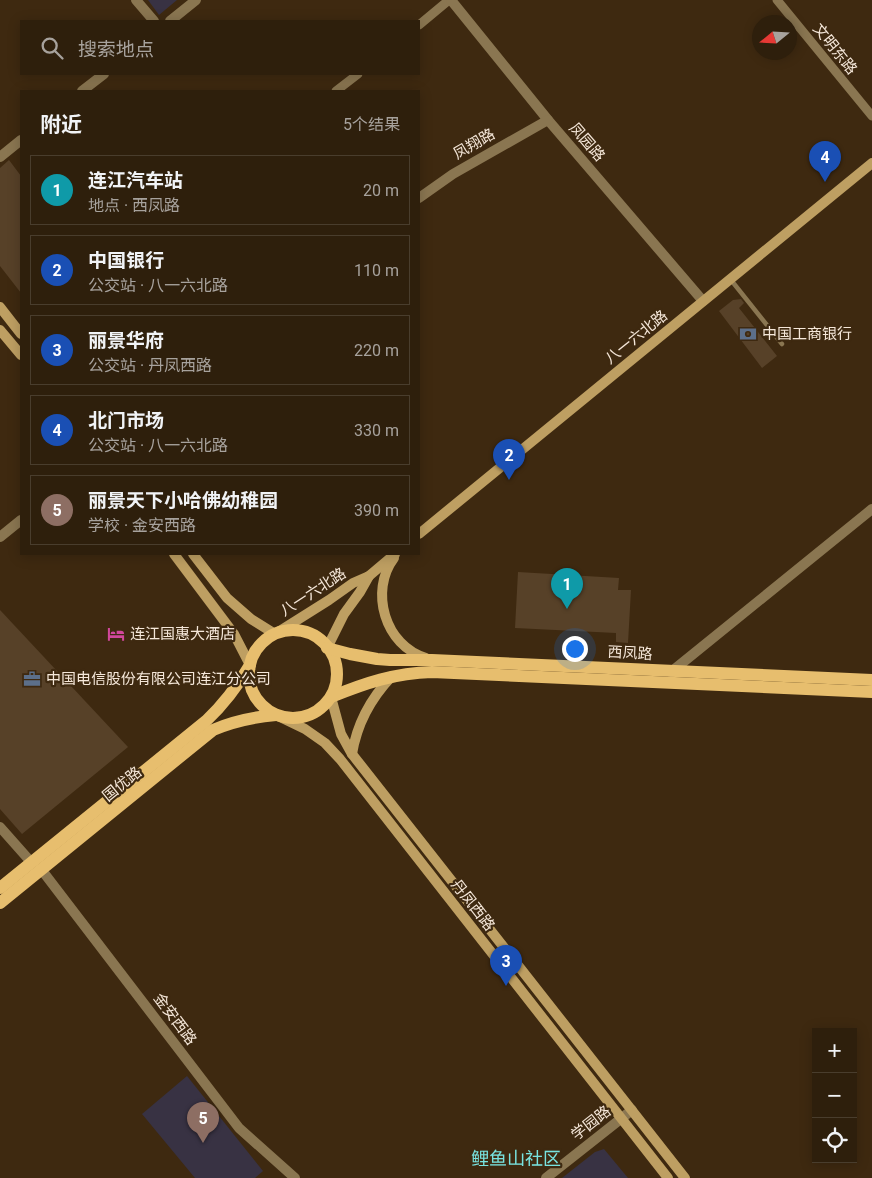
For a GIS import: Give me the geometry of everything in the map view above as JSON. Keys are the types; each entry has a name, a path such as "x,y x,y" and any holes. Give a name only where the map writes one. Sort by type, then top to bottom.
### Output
{"main road":[{"name":"八一六北路","path":"420,533 872,163"},
{"path":"0,307 20,330"},
{"path":"3,334 20,354"},
{"path":"175,555 234,634 250,665"},
{"path":"194,555 227,598 251,619 275,634"},
{"name":"八一六北路","path":"275,634 330,600 353,583 368,576 395,555"},
{"path":"395,555 389,564 383,583 382,595 385,617 394,636 403,646 421,657 432,660"},
{"name":"八一六北路","path":"328,648 344,614 360,592 368,576"},
{"path":"286,631 304,632 319,639 328,648 334,662 337,677 335,687 331,697 313,714 301,718 288,718 276,715 257,700 249,677 250,665 255,652 275,634 286,631"},
{"name":"西凤路","path":"328,648 350,654 390,660 432,660 872,680"},
{"name":"国优路","path":"0,903 36,866 212,715 240,684 250,665"},
{"name":"西凤路","path":"331,697 364,684 392,676 419,672 872,692"},
{"path":"352,754 354,738 365,712 379,690 392,676"},
{"name":"丹凤西路","path":"331,697 341,734 352,754 685,1178"},
{"name":"国优路","path":"0,888 36,866 214,730 243,719 276,715"},
{"name":"丹凤西路","path":"276,715 305,729 325,743 340,759 668,1178"}],"street":[{"path":"136,0 153,20"},
{"path":"171,20 196,0"},
{"path":"420,24 450,0"},
{"name":"凤园路","path":"450,0 548,120 703,301"},
{"name":"文明东路","path":"777,0 872,116"},
{"path":"83,90 103,75"},
{"path":"337,90 357,75"},
{"name":"凤翔路","path":"420,197 461,169 548,120"},
{"path":"0,157 20,141"},
{"path":"3,334 20,330"},
{"path":"671,672 872,510"},
{"path":"0,537 20,521"},
{"name":"金安西路","path":"0,827 36,866 240,1128 295,1178"},
{"name":"学园路","path":"546,1178 632,1110"}],"lane":[{"path":"730,279 782,344"}],"shaded area":[{"path":"148,0 177,0 159,15"},
{"path":"187,1076 263,1171 255,1178 195,1178 142,1114"},
{"path":"604,1149 628,1178 562,1178 595,1152"}],"building":[{"path":"9,160 20,175 20,292 0,266 0,168"},
{"name":"中国工商银行","path":"741,299 744,303 739,308 777,356 762,368 719,311 733,300"},
{"path":"518,572 619,578 618,590 631,590 628,643 616,642 616,633 515,628"},
{"name":"中国电信股份有限公司连江分公司","path":"0,610 128,747 22,834 0,809"}],"place":[{"name":"北门市场","path":"825,182"},
{"name":"中国工商银行","path":"748,334"},
{"name":"中国银行","path":"509,480"},
{"name":"连江汽车站","path":"567,609"},
{"name":"连江国惠大酒店","path":"116,634"},
{"name":"中国电信股份有限公司连江分公司","path":"32,679"},
{"name":"丽景华府","path":"506,986"},
{"name":"丽景天下小哈佛幼稚园","path":"203,1143"}],"district":[{"name":"鲤鱼山社区","path":"516,1159"}]}
